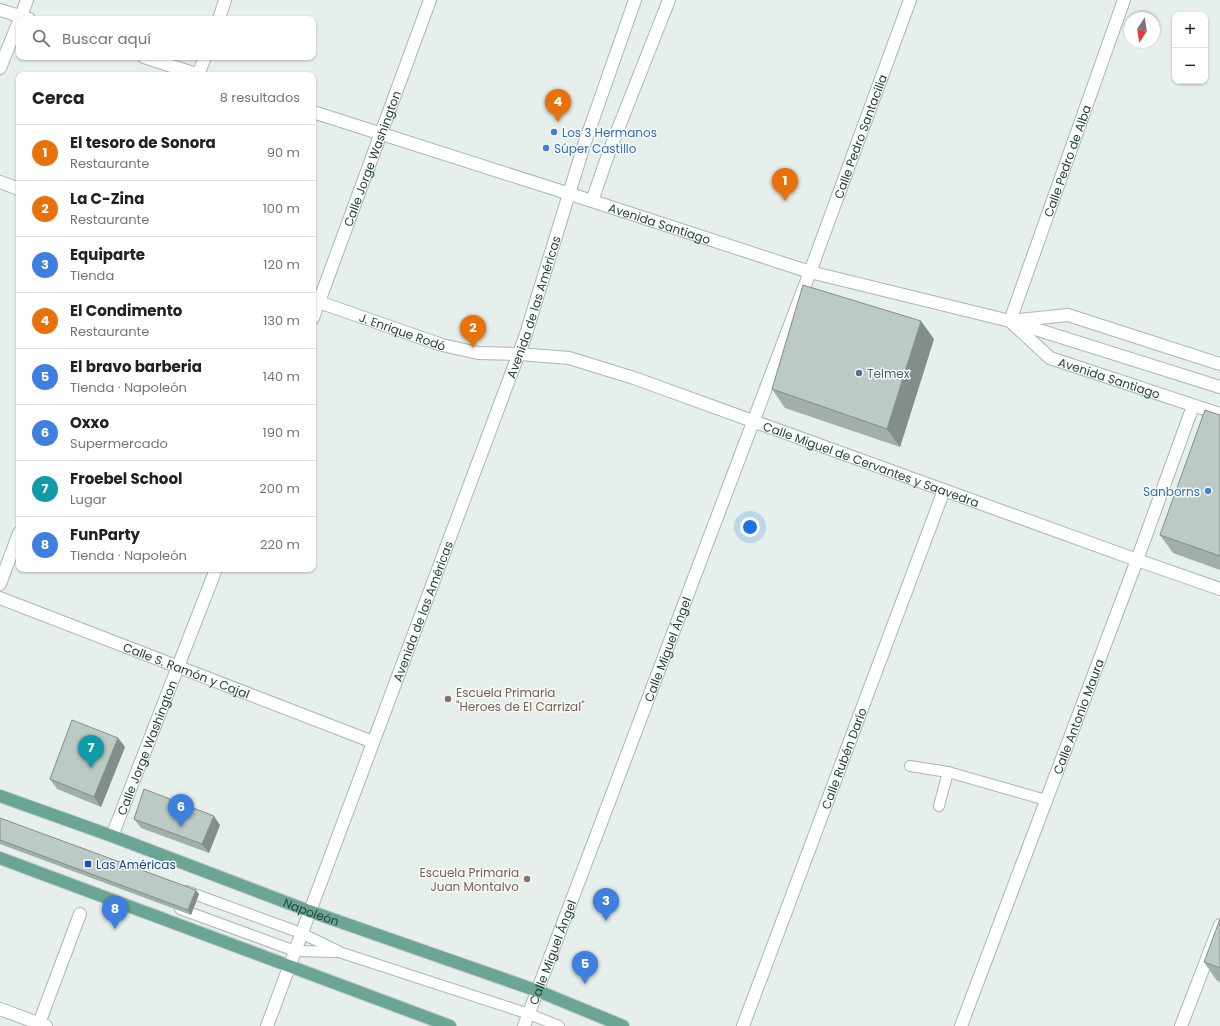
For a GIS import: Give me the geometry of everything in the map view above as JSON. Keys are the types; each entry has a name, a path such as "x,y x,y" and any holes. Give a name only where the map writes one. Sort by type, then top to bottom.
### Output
{"main road":[{"name":"Napoleón","path":"0,796 112,836 309,911 538,991 623,1026"},
{"path":"0,858 450,1026"}],"street":[{"path":"23,16 27,0"},
{"path":"220,16 226,0"},
{"name":"Calle Jorge Washington","path":"316,301 381,134 430,0"},
{"name":"Avenida de las Américas","path":"267,1026 525,338 584,145 635,0"},
{"path":"592,201 612,145 669,0"},
{"name":"Calle Pedro Santacilia","path":"810,272 910,0"},
{"name":"Calle Pedro de Alba","path":"1010,321 1124,0"},
{"path":"0,10 16,17"},
{"path":"0,68 16,32"},
{"path":"153,60 190,72"},
{"path":"200,72 204,60"},
{"name":"Avenida Santiago","path":"316,113 810,272 1010,321 1220,387"},
{"path":"0,182 16,188"},
{"name":"Calle Miguel Ángel","path":"524,1026 810,272"},
{"name":"J. Enrique Rodó","path":"316,301 442,345 478,353 519,354"},
{"name":"Avenida Santiago","path":"1010,321 1068,314 1219,360"},
{"name":"Avenida Santiago","path":"1010,321 1050,358 1220,414"},
{"name":"Calle Miguel de Cervantes y Saavedra","path":"519,354 569,358 634,378 1220,589"},
{"name":"Calle Antonio Maura","path":"961,1026 1194,406"},
{"name":"Calle Rubén Darío","path":"743,1026 944,490"},
{"path":"0,584 16,542"},
{"name":"Calle Jorge Washington","path":"112,836 179,668 215,572"},
{"name":"Calle S. Ramón y Cajal","path":"0,598 373,742"},
{"path":"0,1009 42,1025 80,914"},
{"path":"1181,1026 1220,925"}],"lane":[{"path":"910,766 948,772 1046,800"},
{"path":"940,806 948,772"},
{"path":"176,887 301,933 342,953 529,1014 559,1026"},
{"path":"170,905 295,951 342,953"}],"building":[{"name":"Telmex","path":"803,285 921,321 887,429 772,389"},
{"path":"1205,410 1220,415 1220,556 1160,535"},
{"path":"72,720 118,738 94,797 50,779"},
{"path":"144,789 214,816 202,844 134,819"},
{"path":"0,818 196,890 188,910 0,840"},
{"path":"1220,919 1220,968 1204,962"}],"place":[{"name":"El Condimento","path":"558,122"},
{"name":"Los 3 Hermanos","path":"554,132"},
{"name":"Súper Castillo","path":"546,148"},
{"name":"El tesoro de Sonora","path":"785,201"},
{"name":"La C-Zina","path":"473,348"},
{"name":"Telmex","path":"859,373"},
{"name":"Sanborns","path":"1208,491"},
{"name":"Escuela Primaria \"Heroes de El Carrizal\"","path":"448,699"},
{"name":"Froebel School","path":"91,768"},
{"name":"Oxxo","path":"181,827"},
{"name":"Las Américas","path":"88,864"},
{"name":"Escuela Primaria Juan Montalvo","path":"527,879"},
{"name":"Equiparte","path":"606,921"},
{"name":"FunParty","path":"115,929"},
{"name":"El bravo barberia","path":"585,984"}]}
